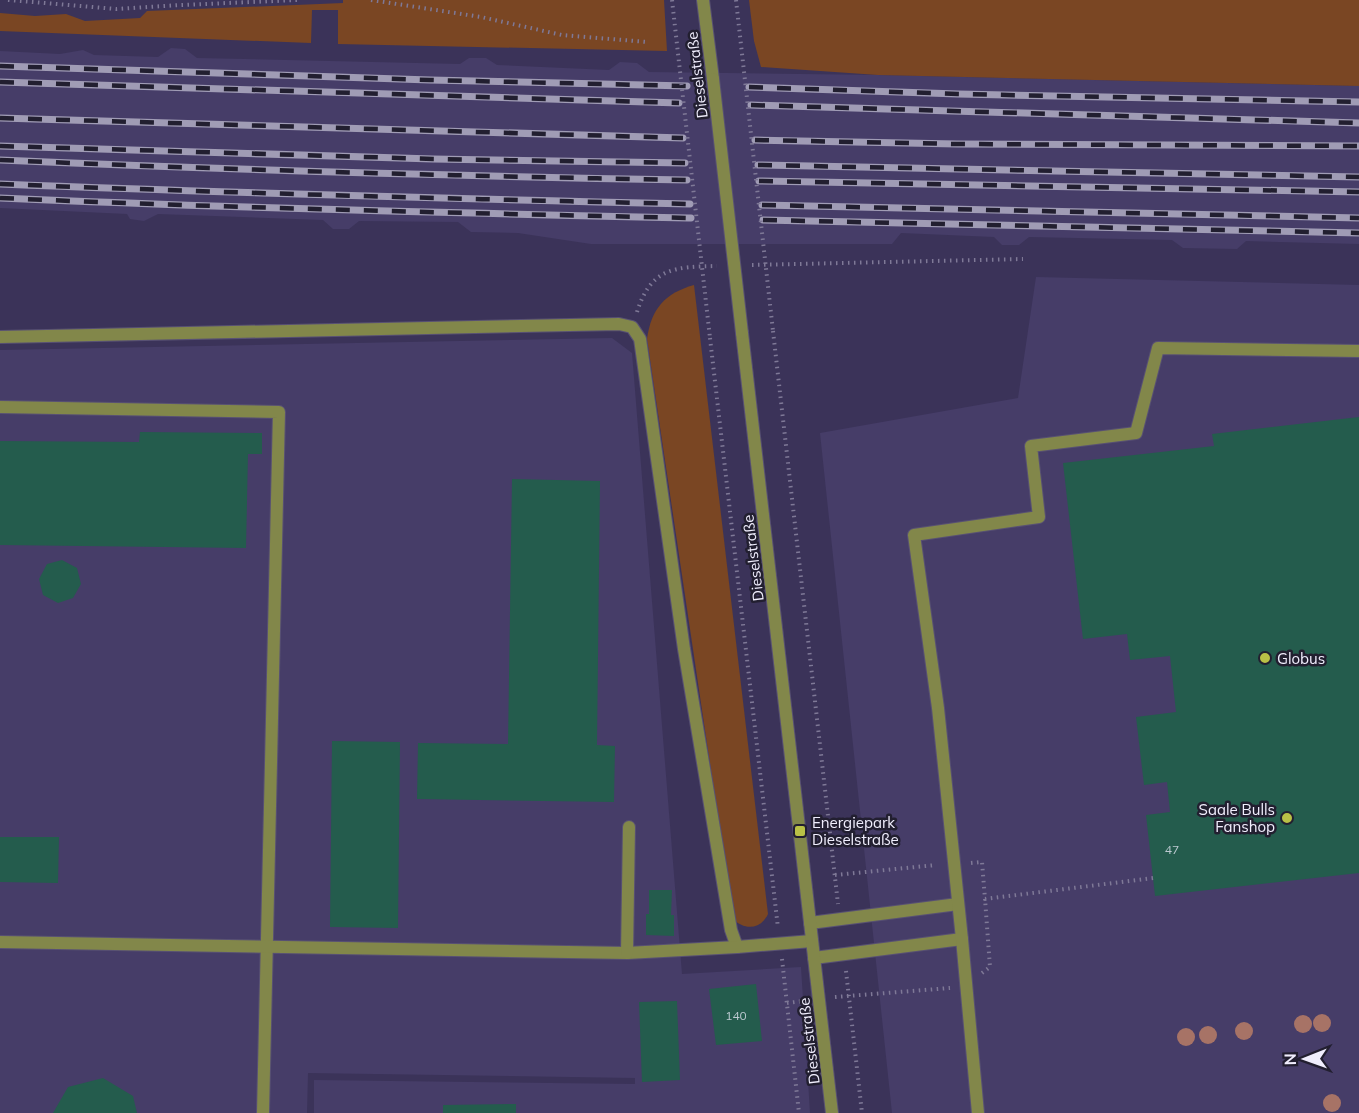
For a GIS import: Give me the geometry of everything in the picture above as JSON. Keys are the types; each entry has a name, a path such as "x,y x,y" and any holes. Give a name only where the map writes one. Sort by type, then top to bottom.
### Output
{"street":[{"name":"Dieselstraße","path":"703,0 832,1113"},
{"path":"0,337 619,324 632,327 640,339 684,649 731,930 737,947"},
{"path":"978,1113 938,708 914,535 1039,517 1031,446 1136,434 1158,348 1359,351"},
{"path":"0,407 279,411 263,1113"},
{"path":"627,953 629,827"},
{"path":"810,923 958,904"},
{"path":"814,958 962,939"},
{"path":"0,942 627,953 812,941"}],"path":[{"path":"8,0 116,9 298,0"},
{"path":"371,0 481,17 562,34 647,42"},
{"path":"672,0 799,1113"},
{"path":"736,0 840,920"},
{"path":"748,265 1023,259"},
{"path":"632,327 649,285 664,272 688,266 724,266"},
{"path":"787,1002 966,987 990,967 982,862 835,874"},
{"path":"985,899 1153,878"},
{"path":"844,954 862,1113"}],"shaded area":[{"path":"343,0 664,0 667,51 338,44 338,10 312,10 311,43 0,31 0,13 35,16 66,14 85,21 140,18 147,11 343,3"},
{"path":"749,0 1359,0 1359,86 878,75 761,67 754,41"},
{"path":"171,48 185,49 197,58 460,64 469,58 486,58 497,65 609,70 620,62 637,63 649,72 1359,86 1359,244 1246,241 1237,249 1183,248 1172,240 1029,237 1019,245 1002,245 994,237 901,233 892,244 591,244 518,233 471,232 458,222 359,221 349,229 333,229 323,220 158,214 144,221 130,219 127,214 0,208 0,51 60,54 83,50 94,55 158,57"},
{"path":"1036,277 1359,285 1359,1113 892,1113 820,433 1018,398"},
{"path":"694,285 768,914 761,923 752,927 733,919 647,339 652,319 661,304 675,293"},
{"path":"612,338 632,353 682,974 801,967 810,1113 314,1113 314,1080 635,1084 635,1078 308,1073 307,1113 0,1113 0,350"}],"building":[{"name":"Globus","path":"1359,417 1359,873 1155,896 1146,815 1170,812 1167,782 1144,785 1136,717 1176,712 1170,656 1130,660 1127,634 1083,639 1063,463 1214,446 1212,434"},
{"path":"140,432 262,433 262,454 248,454 246,548 0,545 0,441 139,442"},
{"path":"512,479 600,481 597,745 615,746 614,802 417,799 418,743 508,744"},
{"path":"62,560 77,568 81,584 73,598 58,603 43,595 39,579 47,564"},
{"path":"332,741 400,742 398,928 330,927"},
{"path":"0,837 59,837 58,883 0,882"},
{"path":"649,890 672,890 671,915 674,915 674,936 646,935"},
{"path":"756,984 762,1041 716,1045 709,989"},
{"path":"677,1001 680,1080 642,1082 639,1002"},
{"path":"103,1078 133,1096 137,1113 53,1113 68,1087"},
{"path":"516,1104 516,1113 443,1113 443,1105"}],"railway":[{"path":"0,66 687,86"},
{"path":"0,82 679,103"},
{"path":"749,87 958,94 1359,102"},
{"path":"751,105 1359,123"},
{"path":"0,118 683,138"},
{"path":"755,140 957,144 1359,146"},
{"path":"0,146 433,159 685,163"},
{"path":"0,160 515,177 687,180"},
{"path":"758,165 1359,177"},
{"path":"759,181 1359,192"},
{"path":"0,184 345,196 690,204"},
{"path":"0,198 691,218"},
{"path":"762,205 1359,218"},
{"path":"763,220 1359,233"}],"place":[{"name":"Globus","path":"1265,658"},
{"name":"Saale Bulls Fanshop","path":"1287,818"},
{"name":"Energiepark Dieselstraße","path":"800,831"}]}
